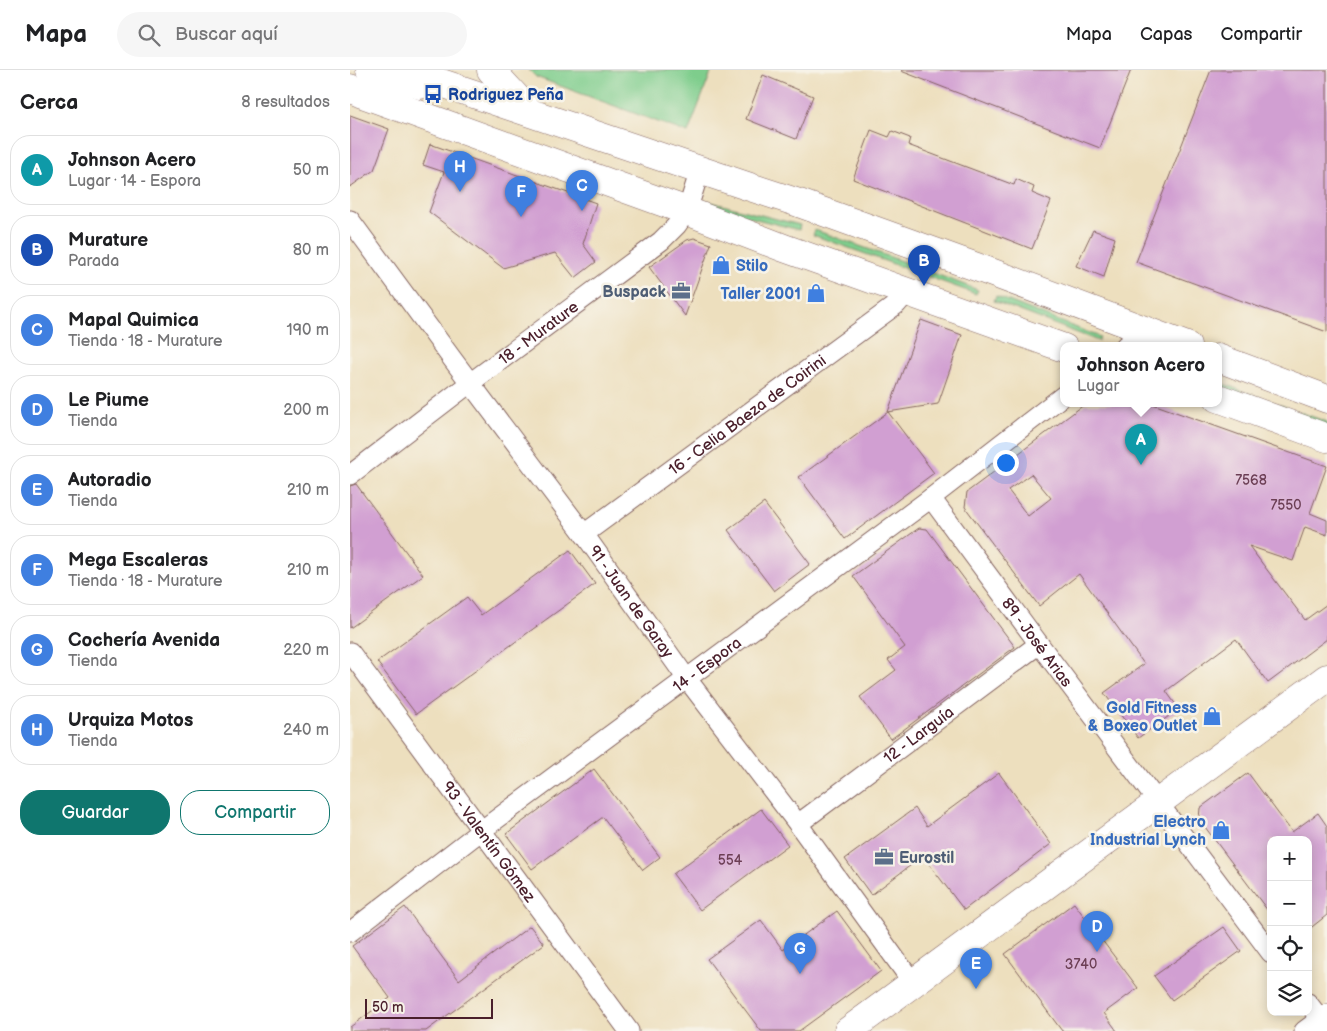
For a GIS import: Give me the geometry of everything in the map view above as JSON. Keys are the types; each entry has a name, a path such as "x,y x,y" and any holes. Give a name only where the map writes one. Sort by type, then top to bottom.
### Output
{"main road":[{"path":"370,70 471,100 531,113"},
{"path":"403,70 799,203 993,272 1135,338 1161,342"},
{"path":"491,70 531,113"},
{"path":"350,88 360,94 1060,347"},
{"path":"1222,360 1327,399"},
{"path":"1222,399 1327,438"},
{"path":"861,1027 913,982 1327,678"}],"street":[{"name":"18 - Murature","path":"350,475 661,241 677,225 686,211 700,170"},
{"name":"91 - Juan de Garay","path":"350,220 584,534 687,679 798,824 913,982"},
{"name":"16 - Celia Baeza de Coirini","path":"584,534 897,304 908,291"},
{"name":"14 - Espora","path":"350,932 482,830 931,498 1060,398"},
{"name":"89 - José Arias","path":"931,498 1267,948"},
{"name":"12 - Larguía","path":"798,824 1039,644"},
{"name":"93 - Valentín Gómez","path":"350,652 629,1031"},
{"path":"1304,1031 1325,1020 1312,1007"}],"green space":[{"path":"529,70 712,70 688,133 536,77"},
{"path":"703,200 800,225 799,230 702,205"},
{"path":"815,230 978,290 976,294 813,235"},
{"path":"996,296 1100,337 1098,341 994,301"},
{"path":"1222,383 1327,422 1327,428 1222,389"}],"building":[{"path":"902,70 1131,70 1100,148"},
{"path":"1211,70 1327,70 1327,332 1136,262"},
{"path":"763,75 813,96 796,139 746,119"},
{"path":"350,115 389,129 374,170 350,187"},
{"path":"871,130 889,137 892,131 910,138 908,145 1014,185 1016,179 1034,187 1032,193 1051,201 1032,249 853,179"},
{"path":"430,144 596,203 583,244 596,262 575,278 555,253 503,268 429,212 444,172 423,165"},
{"path":"1093,230 1115,238 1104,277 1076,266"},
{"name":"Buspack","path":"694,238 711,244 685,316 649,267 687,240"},
{"path":"921,320 962,335 938,404 888,412"},
{"path":"1081,407 1161,407 1327,466 1310,513 1327,520 1327,535 1305,527 1293,561 1249,546 1305,620 1327,604 1327,639 1268,683 1236,639 1166,691 1179,709 1138,738 1104,693 1144,664 1079,574 1039,606 965,507 967,492","holes":["1031,474 1051,498 1028,516 1008,490"]},
{"path":"888,412 934,473 845,539 799,477"},
{"path":"356,484 423,575 350,628 350,486"},
{"path":"764,503 810,564 774,591 728,530"},
{"path":"919,528 927,529 1015,647 891,739 860,697 896,670 888,660 905,647 853,576"},
{"path":"570,550 595,584 416,714 377,662 467,597 481,615"},
{"path":"594,769 660,857 643,870 603,817 532,869 506,834"},
{"path":"999,773 1051,844 964,910 923,856 871,895 845,859 915,808 927,826"},
{"path":"1248,773 1292,832 1318,813 1327,826 1327,915 1312,927 1312,836 1267,836 1267,910 1199,819 1200,808"},
{"path":"761,809 788,845 700,910 673,874"},
{"path":"1074,903 1138,988 1104,1013 1117,1031 1062,1031 1005,954"},
{"path":"405,907 459,980 530,926 544,944 426,1031 350,1031 350,1027 390,998 352,946"},
{"path":"837,911 881,971 799,1031 761,1031 707,959 761,920 783,950"},
{"path":"1224,927 1241,951 1172,1000 1154,976"}],"place":[{"name":"Rodriguez Peña","path":"433,94"},
{"name":"Urquiza Motos","path":"460,192"},
{"name":"Mapal Quimica","path":"582,211"},
{"name":"Mega Escaleras","path":"521,217"},
{"name":"Stilo","path":"721,265"},
{"name":"Murature","path":"924,286"},
{"name":"Buspack","path":"681,291"},
{"name":"Taller 2001","path":"816,293"},
{"name":"Johnson Acero","path":"1141,465"},
{"name":"Gold Fitness & Boxeo Outlet","path":"1212,716"},
{"name":"Electro Industrial Lynch","path":"1221,830"},
{"name":"Eurostil","path":"884,857"},
{"name":"Le Piume","path":"1097,952"},
{"name":"Cochería Avenida","path":"800,974"},
{"name":"Autoradio","path":"976,989"}]}
